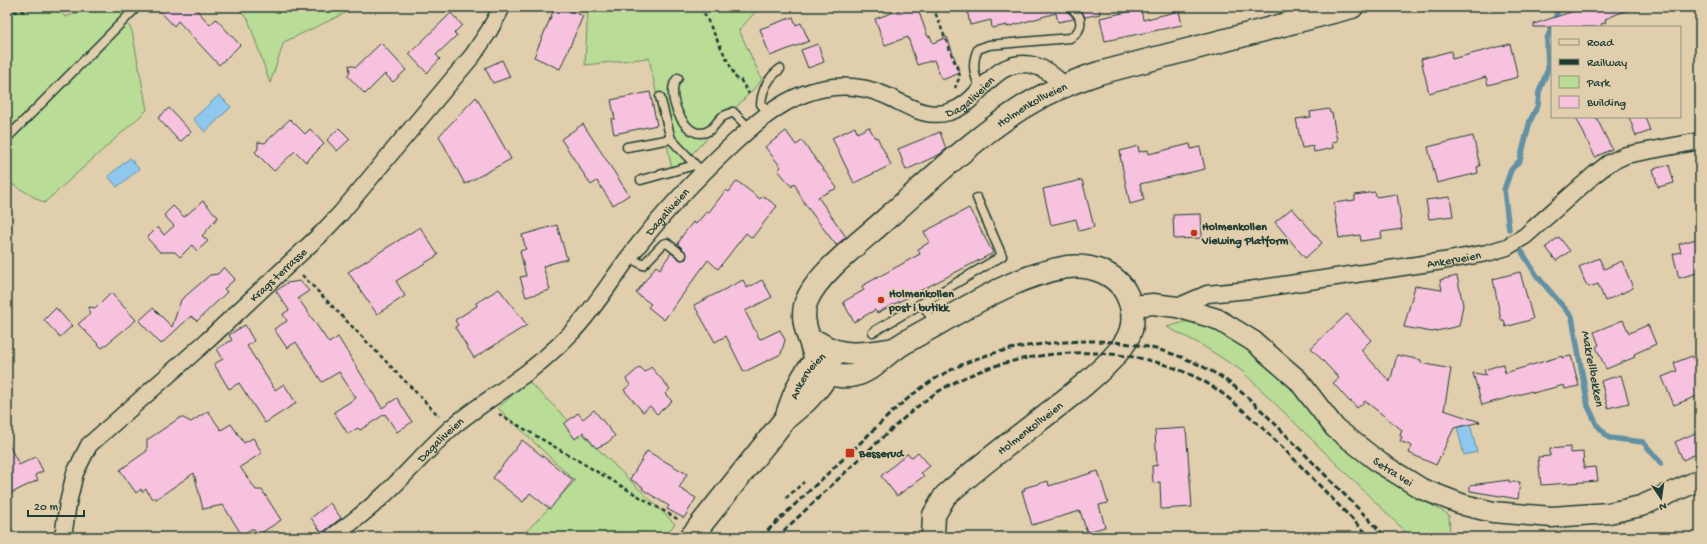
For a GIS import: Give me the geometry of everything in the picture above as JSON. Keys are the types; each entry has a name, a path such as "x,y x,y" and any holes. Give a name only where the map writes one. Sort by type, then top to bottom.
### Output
{"main road":[{"name":"Holmenkollveien","path":"933,537 934,515 945,496 1086,383 1113,358 1129,336 1133,322 1132,306 1124,289 1108,274 1088,267 1068,267 1027,279 986,297 895,349 853,353 826,361 809,336 804,319 806,303 814,288 836,265 989,131 1022,107 1063,85 1099,73 1352,7"},
{"name":"Ankerveien","path":"685,529 786,418 794,392 826,361"}],"street":[{"name":"Krags terrasse","path":"63,537 68,503 76,473 89,445 208,340 322,233 341,213 370,176 442,94 473,55 489,32 502,7"},
{"name":"Dagaliveien","path":"332,537 363,514 385,494 451,428 513,383 557,347 585,318 629,257 698,169 750,129 768,113 788,101 804,94 822,89 843,86 865,89 926,113 948,112 966,104 994,76 1019,65 1034,65 1043,68 1063,85"},
{"name":"Ankerveien","path":"1178,307 1207,294 1249,290 1443,261 1487,253 1507,247 1525,236 1610,163 1626,155 1700,141"},
{"name":"Setra vei","path":"1132,306 1153,304 1178,307 1217,319 1253,341 1298,380 1335,428 1380,463 1422,489 1464,504 1493,512 1552,517 1609,513 1641,506 1700,480"}],"lane":[{"path":"7,138 137,7"},
{"path":"981,90 974,74 973,59 978,49 989,45 1070,38 1080,29 1081,22 1075,10 1069,7"},
{"path":"768,113 761,104 763,91 772,75 780,69"},
{"path":"678,78 673,82 672,91 675,107 692,131 700,133 710,131 722,118 733,112 750,129"},
{"path":"660,97 671,139 698,169"},
{"path":"627,147 671,139"},
{"path":"641,180 698,169"},
{"path":"873,332 1002,256 977,198"},
{"path":"629,257 643,265 663,244 667,243 682,255"},
{"path":"922,303 929,314 933,326"}],"path":[{"path":"7,10 19,12 34,7"},
{"path":"701,7 736,78 740,79 752,98"},
{"path":"933,7 960,76 956,88 945,97 948,112"},
{"path":"289,263 451,428"},
{"path":"499,414 685,529"},
{"path":"786,498 804,482"}],"green space":[{"path":"7,7 58,7 65,17 94,7 118,7 132,31 147,110 44,203 7,181"},
{"path":"236,7 358,7 284,42 270,83 248,19"},
{"path":"588,7 760,7 739,30 762,80 673,174 649,58 585,65"},
{"path":"1195,319 1251,348 1293,389 1328,433 1373,472 1449,515 1450,537 1411,537 1242,371 1200,344 1167,327"},
{"path":"528,381 675,524 664,537 521,537 575,481 498,408"}],"water":[{"path":"219,95 231,107 205,132 193,119"},
{"path":"130,158 139,169 117,187 108,176"},
{"path":"1470,424 1477,452 1464,455 1457,427"}],"building":[{"path":"156,7 194,7 210,25 216,19 240,45 219,65 178,21 174,26"},
{"path":"555,7 562,7 583,16 560,69 534,57"},
{"path":"908,7 917,7 928,37 930,36 933,43 947,37 960,73 942,80 934,60 917,65 908,37 885,45 875,19"},
{"path":"976,7 1064,7 1074,19 1058,22 1056,13 1007,27 1007,25 992,28 991,20 970,25 967,9"},
{"path":"1078,7 1099,7 1100,14 1085,17"},
{"path":"1586,7 1632,8 1605,19 1606,22 1601,24 1602,26 1534,27 1534,24"},
{"path":"1141,9 1143,20 1179,11 1182,25 1105,41 1100,18"},
{"path":"451,13 462,25 454,33 457,35 436,55 440,59 427,73 409,54"},
{"path":"793,17 796,25 801,23 809,41 770,56 760,29"},
{"path":"381,43 406,70 393,82 385,74 365,94 347,75 350,72 349,65 356,67"},
{"path":"818,44 824,62 808,68 801,50"},
{"path":"1510,44 1518,77 1488,85 1486,77 1429,93 1421,59 1451,51 1452,59"},
{"path":"502,60 510,77 493,83 485,68"},
{"path":"650,92 657,125 614,134 611,119 615,119 611,100"},
{"path":"476,97 511,159 465,184 439,136"},
{"path":"169,108 191,132 180,142 158,118"},
{"path":"1329,109 1330,113 1332,113 1337,141 1332,142 1333,148 1314,152 1313,146 1302,148 1296,119 1311,117 1310,112"},
{"path":"1576,118 1596,118 1612,149 1595,157"},
{"path":"1629,118 1645,118 1650,131 1636,136"},
{"path":"290,119 305,134 310,129 324,144 306,162 295,151 274,171 255,152 258,149 258,142 265,143"},
{"path":"583,124 629,195 613,205 597,181 591,185 561,139"},
{"path":"855,127 857,133 869,127 875,138 877,137 891,165 854,183 832,138"},
{"path":"339,128 350,139 337,151 327,140"},
{"path":"786,131 796,145 802,141 837,188 818,197 846,237 836,245 805,204 794,183 792,187 778,170 781,167 765,147"},
{"path":"940,132 946,149 940,154 906,170 898,149"},
{"path":"1473,136 1480,166 1477,167 1478,173 1437,183 1428,147"},
{"path":"1190,144 1191,149 1200,147 1205,169 1140,184 1144,200 1130,204 1120,151 1138,146 1139,152 1148,150 1149,154"},
{"path":"1669,165 1674,183 1658,187 1653,169"},
{"path":"1082,180 1094,227 1079,231 1076,219 1051,225 1043,189"},
{"path":"737,181 760,199 763,196 777,206 752,238 746,233 718,269 708,260 664,320 648,307 651,304 636,293 656,266 660,269 671,253 681,260 686,259 687,253 678,244 682,236 693,222 696,224 707,211 709,212 726,190 729,192"},
{"path":"1375,192 1376,197 1397,194 1402,229 1381,232 1382,238 1361,241 1360,235 1339,238 1334,203 1355,200 1355,195"},
{"path":"1450,197 1453,216 1429,219 1426,200"},
{"path":"203,201 218,217 202,236 208,241 197,251 192,245 180,257 175,252 160,252 147,238 158,227 164,235 174,226 164,215 173,206 184,217"},
{"path":"969,208 993,253 877,313 875,310 854,322 843,302 864,290 862,286 920,254 918,249 930,242 924,232"},
{"path":"1292,208 1322,243 1305,258 1275,222"},
{"path":"1201,214 1202,238 1174,239 1173,215"},
{"path":"557,225 567,259 543,266 550,290 526,297 520,277 526,276 520,251 526,249 522,235"},
{"path":"420,227 438,255 396,281 405,296 377,314 348,272"},
{"path":"1559,237 1570,251 1556,261 1546,247"},
{"path":"1700,238 1700,272 1679,278 1673,254 1681,252 1679,244"},
{"path":"1599,258 1604,269 1622,261 1633,288 1605,301 1598,284 1589,287 1585,282 1579,267"},
{"path":"224,267 235,279 224,289 227,292 197,321 191,316 161,344 139,321 153,308 172,327 181,300 210,275 218,274"},
{"path":"1520,272 1533,319 1506,327 1504,320 1501,320 1493,279"},
{"path":"1457,276 1463,305 1459,326 1432,332 1404,327 1415,286 1442,290 1440,280"},
{"path":"743,280 747,288 762,280 772,297 745,311 759,338 761,339 780,330 785,340 781,354 744,372 726,336 715,342 694,305"},
{"path":"300,281 309,291 298,298 329,343 338,337 382,408 397,398 412,422 397,432 385,414 360,430 358,428 348,434 334,412 356,398 339,372 322,382 296,342 287,348 274,329 287,321 283,314 289,310 276,291 287,283"},
{"path":"499,289 527,325 474,358 455,327 458,325 455,320 477,306 476,303"},
{"path":"111,293 136,320 102,348 78,324 90,314 89,307 96,308"},
{"path":"56,308 72,326 60,337 44,320"},
{"path":"1347,314 1371,340 1361,350 1390,382 1397,355 1421,360 1421,363 1451,369 1444,410 1480,422 1454,428 1436,465 1409,453 1412,446 1400,441 1402,437 1400,436 1402,430 1365,401 1357,408 1351,401 1350,402 1333,383 1339,378 1311,348"},
{"path":"1623,320 1629,333 1648,325 1656,344 1634,354 1635,357 1606,369 1596,347 1599,345 1594,332"},
{"path":"245,325 254,341 247,346 275,390 284,384 296,403 265,423 239,383 229,389 214,364 223,359 217,349 232,340 229,335"},
{"path":"1562,356 1562,358 1571,356 1579,386 1565,389 1564,385 1533,393 1532,391 1482,405 1473,373 1486,375 1484,370 1503,364 1505,373"},
{"path":"1692,356 1695,363 1700,360 1700,395 1674,405 1662,377 1677,371 1674,363"},
{"path":"640,367 645,372 651,367 670,389 665,394 672,401 657,414 650,406 643,412 624,390 630,385 626,379"},
{"path":"1621,375 1629,403 1608,408 1601,381"},
{"path":"594,410 615,436 607,443 596,448 583,432 575,439 564,424 578,413 583,419"},
{"path":"208,411 221,430 231,424 244,443 253,438 262,453 240,467 256,490 262,490 281,520 258,535 254,529 251,529 242,535 223,505 203,509 194,473 156,499 154,497 152,499 146,489 142,492 141,489 136,493 120,470 147,451 147,440 181,417 191,422"},
{"path":"1186,428 1192,507 1161,509 1160,482 1153,483 1152,466 1157,465 1155,430"},
{"path":"1700,431 1700,452 1683,460 1675,442"},
{"path":"522,440 573,480 550,509 530,493 523,502 493,478"},
{"path":"7,441 19,465 36,457 43,471 35,475 38,480 7,495"},
{"path":"1570,447 1570,453 1583,452 1584,468 1596,467 1598,481 1541,485 1538,457 1550,456 1550,449"},
{"path":"647,451 687,474 679,488 696,498 684,518 667,509 669,506 642,489 643,487 630,479"},
{"path":"918,452 930,466 921,473 924,476 897,496 881,476 907,454 912,457"},
{"path":"1098,471 1108,503 1099,505 1105,527 1087,532 1080,511 1032,525 1022,491 1025,490 1024,488 1048,481 1049,486"},
{"path":"1509,480 1509,482 1520,482 1518,499 1470,491 1470,485"},
{"path":"330,503 341,518 322,533 311,518"}],"waterway":[{"name":"Makrellbekken","path":"1552,26 1558,7"},
{"name":"Makrellbekken","path":"1509,229 1504,190 1511,170 1520,160 1530,121 1538,105 1539,92 1548,69 1547,39 1551,29"},
{"name":"Makrellbekken","path":"1522,252 1537,276 1572,317 1588,406 1597,425 1609,438 1643,442 1661,463"}],"railway":[{"path":"761,537 889,415 912,395 937,377 967,362 1001,351 1036,345 1089,341 1125,343 1159,350 1192,362 1224,379 1251,400 1386,537"},
{"path":"777,537 892,428 933,395 964,378 999,365 1037,356 1076,353 1115,354 1152,361 1187,373 1219,391 1267,432 1370,537"}],"place":[{"name":"Holmenkollen Viewing Platform","path":"1194,233"},
{"name":"Holmenkollen post i butikk","path":"881,300"},
{"name":"Besserud","path":"850,453"}]}
